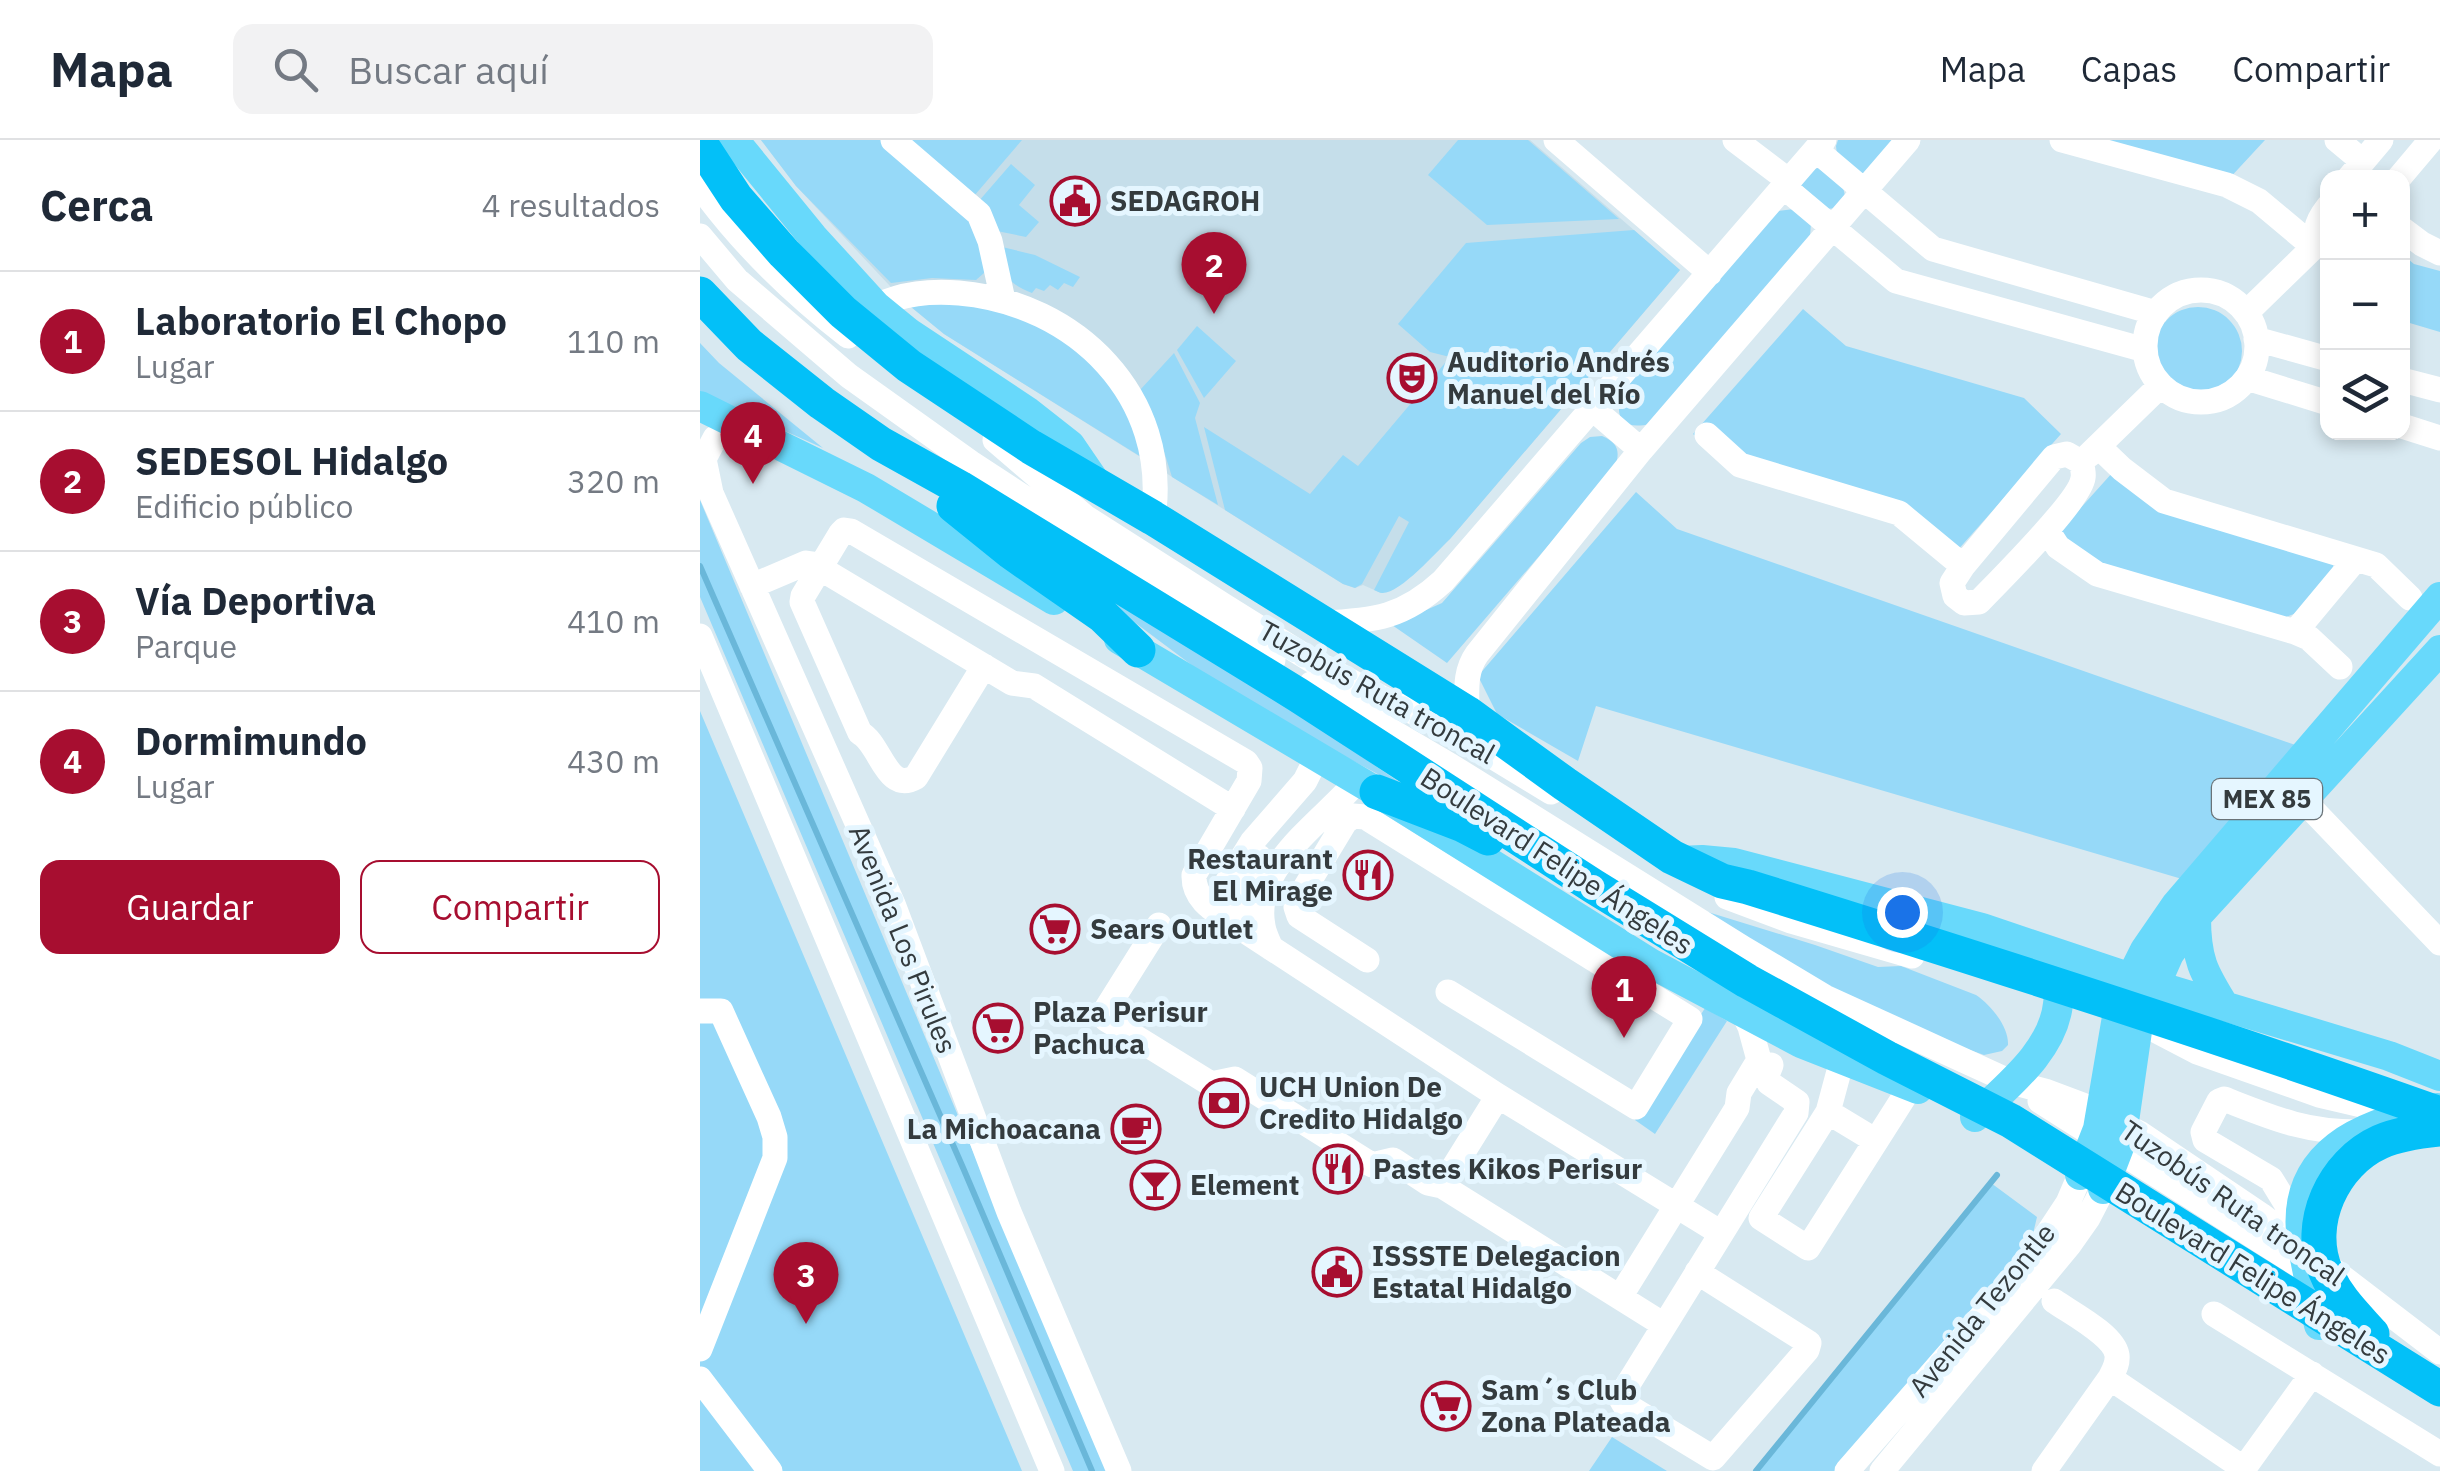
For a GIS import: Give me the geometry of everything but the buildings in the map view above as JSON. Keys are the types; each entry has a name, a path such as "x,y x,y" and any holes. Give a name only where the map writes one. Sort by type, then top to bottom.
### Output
{"highway":[{"path":"700,143 736,198 784,253 843,312 910,366 1031,447 1153,518 1466,713 1680,861 1722,881 1996,964 2323,1072 2431,1118 2416,1132 2382,1141 2353,1160 2332,1188 2320,1222 2324,1270 2340,1299 2404,1367"},
{"name":"Boulevard Felipe Ángeles","path":"700,294 749,344 822,403 944,487 1298,695 1747,982 2012,1121 2440,1389"},
{"path":"944,487 1011,552 1102,616 1138,650"},
{"path":"1360,797 1463,824 1534,863 1593,886"}],"main road":[{"path":"734,140 876,306 1070,446 1100,488"},
{"name":"Boulevard Felipe Ángeles","path":"700,406 866,488 1138,650 1311,769 1744,1014 1801,1044 1911,1086 1975,1116 2092,1182 2206,1257 2440,1400"},
{"name":"MEX 85","path":"2136,1023 2145,950 2176,904 2425,597"},
{"name":"MEX 85","path":"2142,981 2440,650"},
{"path":"1680,861 1734,863 1982,928 2389,1056 2440,1076"},
{"path":"2196,917 2200,962 2225,1007"},
{"path":"1975,1116 2041,1048 2059,999 2050,950"},
{"name":"Avenida Tezontle","path":"2092,1182 2110,1131 2136,1023"},
{"path":"2319,1326 2305,1253 2304,1195 2312,1174 2338,1144 2365,1129 2431,1118"}],"street":[{"path":"893,140 979,214 990,241 1003,300"},
{"path":"1556,140 1710,273"},
{"path":"1735,140 1896,281 2146,350"},
{"path":"1466,713 1470,664 1641,450 1908,140"},
{"path":"2062,140 2227,185 2259,201 2320,245"},
{"path":"2337,140 2355,169 2381,140"},
{"path":"2406,170 2431,140"},
{"path":"1322,623 1377,618 1409,608 1425,598 1820,145 1865,191 1933,248 2156,314"},
{"name":"Tuzobús Ruta troncal","path":"700,186 790,288 894,374 1002,445 1084,516 1312,660 1439,724 1666,866 1722,895 1791,921 2193,1039 2431,1118"},
{"path":"2320,219 2316,235 2320,245"},
{"path":"2410,234 2440,253"},
{"name":"Tuzobús Ruta troncal","path":"700,236 737,280 849,376 971,463 1299,677 1825,997 2011,1082 2044,1091 2305,1253 2440,1353"},
{"path":"2246,313 2320,245"},
{"path":"2201,290 2226,296 2246,313 2256,338 2256,352 2247,378 2236,390 2206,402 2190,401 2174,396 2161,385 2148,363 2150,325 2156,314 2176,297 2201,290"},
{"path":"876,306 895,297 928,293 975,295 1042,314 1072,332 1099,356 1125,389 1144,428 1155,462 1153,518"},
{"path":"2256,338 2320,357"},
{"path":"2247,378 2320,401"},
{"path":"2410,382 2440,390"},
{"path":"2161,385 2090,454 2079,490 2047,530 1978,602 1964,603 1956,596 1952,582 1963,566 2054,457 2090,454 2122,469 2164,502 2376,566 2425,597"},
{"path":"1593,409 1641,450"},
{"name":"Avenida Los Pirules","path":"744,428 716,438 704,458 711,493 893,904 1010,1212 1119,1471"},
{"path":"2410,429 2440,438"},
{"path":"1707,436 1740,465 1899,513 1963,566"},
{"path":"984,666 916,778 904,782 885,770 870,738 860,733 802,602 840,533 851,530 1246,762 1250,768 1249,781 1194,875 1198,896 1210,908 1498,1096 1722,1234"},
{"path":"2047,530 2058,547 2097,574 2294,632 2309,638 2340,667"},
{"path":"2294,632 2355,560"},
{"path":"752,586 806,563 820,568 1012,682 1034,686 1233,808"},
{"path":"700,636 1052,1471"},
{"path":"1210,908 1252,842 1311,769"},
{"path":"1236,925 1238,904 1252,868 1294,813 1311,769"},
{"path":"1271,948 1262,910 1272,877 1324,813 1360,797"},
{"path":"1360,797 1353,816 1345,822 1296,908 1299,916 1367,960"},
{"path":"1360,797 1690,1019 1636,1107 1448,992"},
{"path":"2303,800 2440,943"},
{"path":"1159,925 1105,1011 1106,1019 1210,1084 1240,1082 1372,1165 1394,1160 1428,1183 1442,1186 1664,1325"},
{"path":"700,1349 775,1158 775,1136 769,1117 711,1011"},
{"path":"1620,1297 1737,1108 1740,1093 1759,1060 1744,1014"},
{"path":"1737,1108 1750,1100 1770,1065 1783,1052 1801,1044"},
{"path":"1842,1060 1828,1112 1760,1218 1808,1248 1911,1086"},
{"path":"1698,1272 1807,1340 1808,1350 1713,1458 1621,1401 1622,1394 1796,1113 1797,1102 1769,1083 1770,1065"},
{"path":"1442,1186 1498,1096"},
{"path":"2305,1253 2293,1215 2270,1179 2206,1140 2204,1132 2219,1102 2224,1099 2297,1127 2334,1132 2365,1129 2440,1150"},
{"path":"1828,1112 1876,1142"},
{"name":"Avenida Tezontle","path":"1846,1471 2029,1262 2068,1202 2092,1182"},
{"name":"Avenida Tezontle","path":"1887,1470 2070,1245 2092,1182"},
{"path":"2044,1471 2116,1365 2116,1350 2105,1336 2054,1301"},
{"path":"2214,1314 2440,1454"},
{"path":"2110,1378 2242,1469 2312,1374"},
{"path":"700,1379 770,1471"},
{"path":"1864,1451 1887,1470"}],"shaded area":[{"path":"761,140 1530,140 1680,270 1450,539 1414,574 1393,590 1381,593 1363,585 1355,588 1343,584 944,334 905,302 796,186"},
{"path":"761,140 881,140 973,225 986,259 984,273 976,280 932,278 891,283 796,186"},
{"path":"906,140 1022,140 974,196"},
{"path":"1458,140 1528,140 1619,219 1487,225 1428,175"},
{"path":"1838,140 1899,140 1868,173 1860,174 1837,155"},
{"path":"2076,140 2265,140 2227,181"},
{"path":"1011,164 1035,185 1019,205 1039,222 1026,237 992,230 978,202"},
{"path":"1818,168 1843,187 1845,196 1838,208 1826,209 1801,185 1810,170"},
{"path":"1794,209 1811,223 1810,237 1650,424 1625,423 1619,413 1624,388 1778,211"},
{"path":"1634,230 1680,270 1450,539 1398,587 1382,593 1374,590 1409,522 1399,516 1362,584 1355,588 1225,510 1204,427 1310,494 1343,455 1358,466 1450,357 1430,352 1398,324 1466,243"},
{"path":"998,246 1035,255 1080,277 1073,287 1064,283 1058,290 1050,285 1044,291 1036,288 1032,293 1007,276"},
{"path":"2410,261 2440,271 2440,332 2410,323"},
{"path":"905,302 1003,307 1073,342 1120,398 1146,460 944,334"},
{"path":"2198,307 2215,310 2229,320 2239,334 2239,368 2229,382 2215,392 2198,395 2181,392 2167,382 2157,368 2154,351 2157,334 2167,320 2181,310"},
{"path":"1803,309 1846,346 2024,398 2061,434 1948,561 1886,512 1739,471 1693,434"},
{"path":"1197,326 1236,361 1204,398 1177,350"},
{"path":"700,343 719,363 823,448 700,393"},
{"path":"1174,353 1200,403 1195,418 1218,505 1172,477 1152,413 1140,390"},
{"path":"1602,436 1617,449 1615,468 1447,663 1392,625 1442,603 1581,443"},
{"path":"2113,472 2332,561 2335,571 2299,612 2275,621 2104,571 2059,532"},
{"path":"1636,492 1677,529 2304,748 2182,879 1596,706 1578,761 1497,714 1478,676"},
{"path":"700,500 1107,1471 1073,1471 700,597"},
{"path":"1104,594 1321,729 1402,787 1314,740 1193,666 1102,598"},
{"path":"700,711 1022,1471 700,1471"},
{"path":"1685,905 1878,967 1901,966 1976,995 1998,1017 2008,1045 2002,1051 1984,1055 1883,1019"},
{"path":"1705,1008 1727,1021 1655,1134 1635,1120"},
{"path":"1991,1183 2037,1217 2027,1259 1842,1471 1756,1471"},
{"path":"1612,1437 1667,1471 1589,1471"}],"waterway":[{"path":"700,566 1092,1471"},
{"path":"1756,1471 1997,1175"}],"place":[{"name":"SEDAGROH","path":"1075,201"},
{"name":"SEDESOL Hidalgo","path":"1214,314"},
{"name":"Auditorio Andrés Manuel del Río","path":"1412,378"},
{"name":"Dormimundo","path":"753,484"},
{"name":"Restaurant El Mirage","path":"1368,875"},
{"name":"Sears Outlet","path":"1055,929"},
{"name":"Plaza Perisur Pachuca","path":"998,1028"},
{"name":"Laboratorio El Chopo","path":"1624,1038"},
{"name":"UCH Union De Credito Hidalgo","path":"1224,1103"},
{"name":"La Michoacana","path":"1136,1129"},
{"name":"Pastes Kikos Perisur","path":"1338,1169"},
{"name":"Element","path":"1155,1185"},
{"name":"ISSSTE Delegacion Estatal Hidalgo","path":"1337,1272"},
{"name":"Vía Deportiva","path":"806,1324"},
{"name":"Sam´s Club Zona Plateada","path":"1446,1406"}]}
